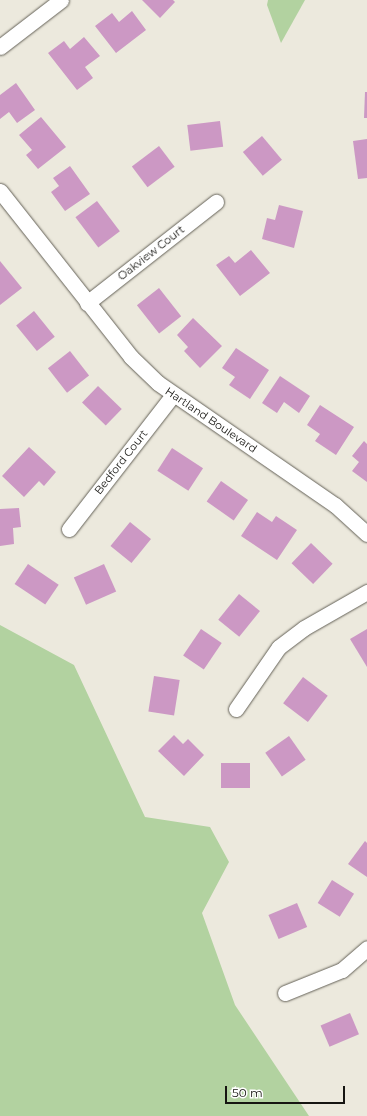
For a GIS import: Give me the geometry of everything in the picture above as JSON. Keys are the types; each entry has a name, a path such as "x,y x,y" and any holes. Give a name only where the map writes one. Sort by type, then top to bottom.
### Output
{"street":[{"path":"0,47 61,0"},
{"name":"Hartland Boulevard","path":"0,191 131,357 173,395 330,501 367,534"},
{"name":"Oakview Court","path":"87,303 216,202"},
{"name":"Bedford Court","path":"69,529 173,395"},
{"path":"236,709 280,647 304,628 367,592"},
{"path":"285,992 342,970 367,948"}],"green space":[{"path":"268,0 305,0 281,43 267,5"},
{"path":"0,625 74,665 145,817 210,827 229,862 202,913 235,1005 309,1116 0,1116"}],"building":[{"path":"142,0 173,0 175,2 160,18"},
{"path":"132,11 146,30 116,53 95,26 112,13 119,22"},
{"path":"84,37 100,56 85,67 93,78 77,90 48,53 64,41 70,49"},
{"path":"16,83 35,110 17,123 9,112 0,119 0,95"},
{"path":"365,92 367,92 367,118 364,118"},
{"path":"41,117 66,147 38,169 26,155 32,150 19,135"},
{"path":"220,121 223,147 190,151 187,125"},
{"path":"262,136 282,160 263,176 243,152"},
{"path":"367,139 367,178 358,179 353,141"},
{"path":"159,146 175,167 147,187 132,166"},
{"path":"70,166 90,194 65,211 51,192 59,186 53,178"},
{"path":"97,201 120,231 98,248 75,217"},
{"path":"279,205 303,211 294,248 262,239 267,218 275,220"},
{"path":"251,250 270,273 240,296 216,265 229,256 235,263"},
{"path":"0,261 22,288 0,305"},
{"path":"159,288 181,316 159,334 137,305"},
{"path":"34,311 55,337 37,351 16,325"},
{"path":"193,318 222,346 200,368 184,351 188,347 177,335"},
{"path":"236,348 269,370 250,399 229,385 235,377 222,368"},
{"path":"70,351 89,375 67,393 48,368"},
{"path":"280,376 310,396 299,413 284,402 277,413 262,403"},
{"path":"98,386 122,409 106,425 82,403"},
{"path":"320,405 354,427 336,455 315,441 320,434 307,425"},
{"path":"364,441 367,444 367,482 352,471 359,462 352,456"},
{"path":"29,447 56,472 44,486 39,481 24,497 2,476"},
{"path":"172,448 203,468 188,491 157,471"},
{"path":"221,481 248,500 234,520 207,501"},
{"path":"19,508 21,527 13,528 14,544 0,546 0,509"},
{"path":"257,512 272,522 276,516 297,530 277,560 241,536"},
{"path":"130,522 151,539 131,563 110,546"},
{"path":"311,543 333,564 313,584 292,563"},
{"path":"28,564 59,585 45,605 15,584"},
{"path":"104,564 116,591 86,605 74,577"},
{"path":"239,594 260,611 239,637 218,620"},
{"path":"201,629 222,643 204,670 183,656"},
{"path":"367,629 367,667 350,639"},
{"path":"154,676 180,680 174,716 148,712"},
{"path":"303,677 328,696 308,722 283,703"},
{"path":"174,735 183,744 188,739 204,755 184,776 158,751"},
{"path":"289,736 306,760 282,776 265,753"},
{"path":"221,763 250,763 250,788 221,788"},
{"path":"365,841 367,843 367,877 348,864"},
{"path":"332,880 354,894 340,917 318,903"},
{"path":"297,903 307,927 279,939 268,915"},
{"path":"350,1013 359,1034 330,1047 321,1026"}]}
